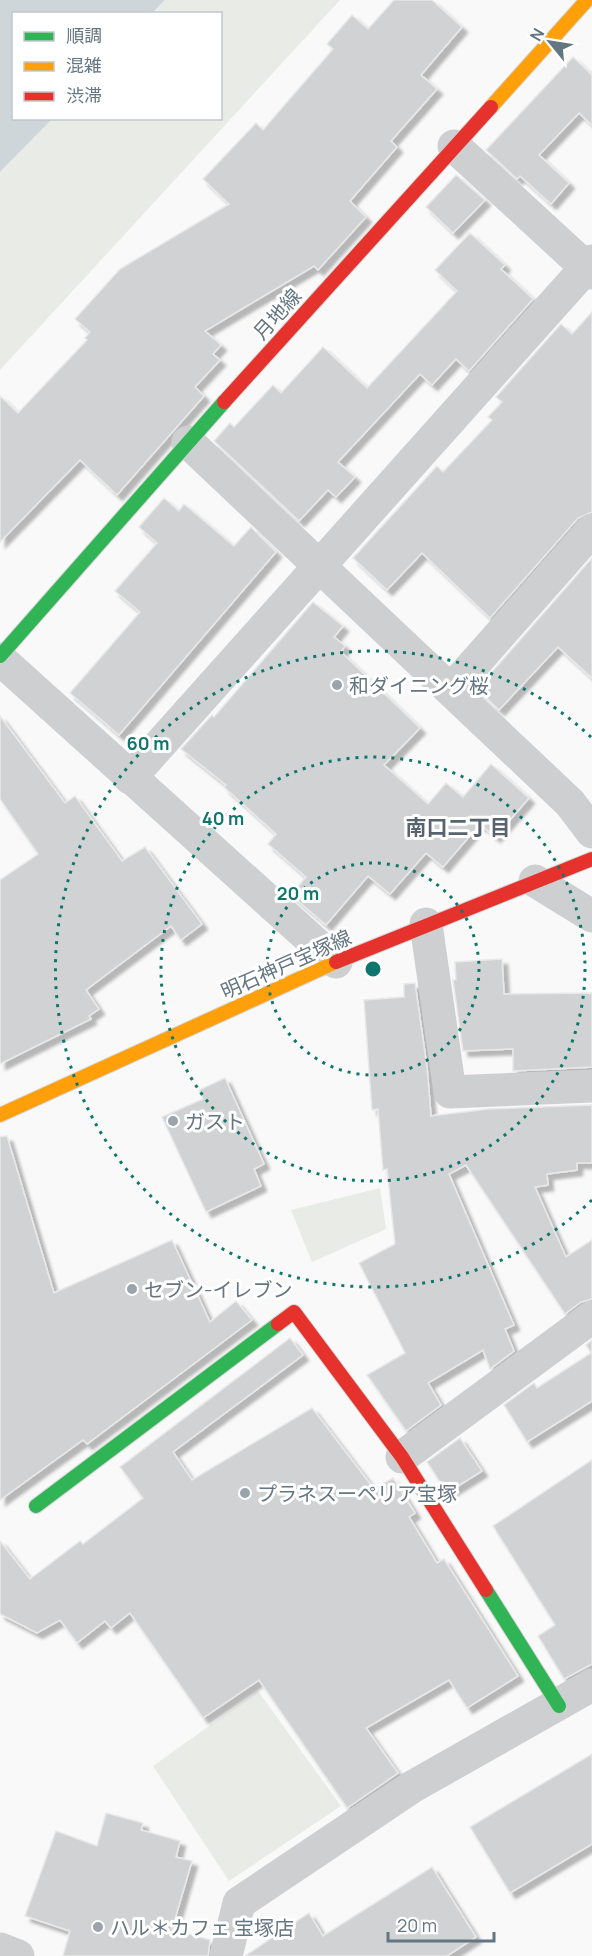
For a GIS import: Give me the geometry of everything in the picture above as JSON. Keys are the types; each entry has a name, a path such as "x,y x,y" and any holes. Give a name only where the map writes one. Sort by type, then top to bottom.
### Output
{"street":[{"name":"月地線","path":"0,658 188,442 587,0"},
{"path":"130,778 590,267 454,146"},
{"path":"188,442 452,689 570,803 592,832"},
{"path":"452,689 592,530"},
{"path":"0,658 336,962"},
{"name":"明石神戸宝塚線","path":"0,1115 336,962 592,859"},
{"path":"535,881 592,916"},
{"path":"426,924 450,1092 592,1086"},
{"path":"36,1506 294,1312 402,1457 559,1706"},
{"path":"402,1457 592,1317"},
{"path":"226,1956 239,1902 412,1786 559,1706 592,1685"},
{"path":"0,1949 18,1956"}],"shaded area":[{"path":"0,0 165,0 153,12 12,12 12,120 51,120 0,172"},
{"path":"165,0 340,0 0,370 0,172 51,120 222,120 222,12 153,12"},
{"path":"380,1188 386,1229 312,1262 291,1210"},
{"path":"258,1691 341,1806 229,1881 153,1766"}],"building":[{"path":"394,0 432,0 462,27 421,75 437,89 391,141 397,147 350,201 366,217 318,270 314,266 205,331 221,345 213,354 220,360 195,387 204,396 117,495 80,460 0,542 0,396 18,413 87,340 85,338 90,332 75,319 120,269 229,204 203,179 256,123 263,130 333,49 327,44 352,15 368,29"},
{"path":"573,57 592,75 592,125 579,113 539,155 569,183 551,204 520,176 517,179 486,150"},
{"path":"456,175 485,200 453,233 426,207"},
{"path":"470,233 505,265 501,269 533,299 469,371 456,359 432,385 420,374 338,462 355,477 336,497 328,490 299,521 214,441 230,423 234,427 273,385 281,393 323,347 367,388 457,291 435,270"},
{"path":"592,312 592,512 578,518 490,618 422,553 387,590 353,558 437,466 443,472 492,420 488,417 502,402 496,397 561,324 572,334"},
{"path":"164,498 179,511 184,504 234,546 251,527 276,552 119,735 70,693 140,612 115,591 157,543 139,527"},
{"path":"592,558 592,678 558,647 499,710 477,689"},
{"path":"313,602 343,626 334,637 345,646 341,652 420,728 384,765 428,804 446,783 463,797 491,764 529,798 495,837 480,824 443,867 426,853 390,894 368,876 326,925 291,895 306,877 268,844 276,834 224,787 226,785 181,749 212,715 214,717"},
{"path":"0,716 65,803 75,796 122,861 145,847 202,924 181,940 171,926 86,990 99,1009 89,1016 91,1019 0,1064 0,880 38,854 0,799"},
{"path":"502,959 504,994 592,993 592,1067 513,1071 513,1049 463,1051 453,980 456,980 455,962"},
{"path":"415,983 427,1067 431,1116 489,1109 592,1105 592,1163 577,1163 577,1170 547,1174 548,1185 535,1187 566,1257 592,1240 592,1299 581,1302 565,1314 466,1165 449,1174 514,1325 505,1329 514,1351 490,1369 483,1350 428,1383 441,1405 406,1431 367,1375 405,1353 359,1263 395,1244 387,1169 383,1170 378,1109 372,1110 364,1000 404,997 404,984"},
{"path":"225,1078 264,1164 254,1169 261,1186 206,1212 162,1117 203,1099 199,1090"},
{"path":"7,1136 54,1293 172,1240 210,1322 236,1301 252,1320 87,1444 83,1440 0,1500 0,1137"},
{"path":"290,1338 303,1355 173,1452 192,1480 312,1408 374,1489 393,1478 415,1513 409,1517 437,1563 444,1559 518,1676 467,1708 449,1680 366,1728 398,1773 347,1808 259,1680 203,1718 130,1613 111,1628 105,1621 77,1643 60,1620 37,1633 0,1614 0,1541 30,1579 80,1541 83,1544 143,1498 120,1467"},
{"path":"592,1340 592,1401 527,1442 504,1405 534,1383 537,1388 591,1353 586,1345"},
{"path":"460,1438 482,1471 447,1493 427,1462"},
{"path":"592,1460 592,1664 564,1679 538,1636 555,1625 493,1526"},
{"path":"592,1754 592,1844 510,1893 470,1827"},
{"path":"106,1813 143,1823 141,1830 180,1841 176,1857 192,1861 172,1929 210,1940 208,1956 63,1956 70,1931 25,1916 56,1831 97,1846"},
{"path":"432,1867 476,1937 447,1956 245,1956 309,1913 323,1936"}],"traffic: fast":[{"path":"0,656 224,402"},
{"path":"36,1506 278,1324"},
{"path":"486,1590 559,1706"}],"traffic: slow":[{"path":"491,107 587,0"},
{"path":"0,1115 336,962"}],"traffic: jam":[{"path":"224,402 491,107"},
{"path":"336,962 592,859"},
{"path":"278,1324 294,1312 402,1457 486,1590"}],"place":[{"name":"和ダイニング桜","path":"337,685"},
{"name":"ガスト","path":"173,1121"},
{"name":"セブン-イレブン","path":"132,1289"},
{"name":"プラネスーペリア宝塚","path":"245,1493"},
{"name":"ハル＊カフェ 宝塚店","path":"98,1927"}],"district":[{"name":"南口二丁目","path":"458,827"}]}
